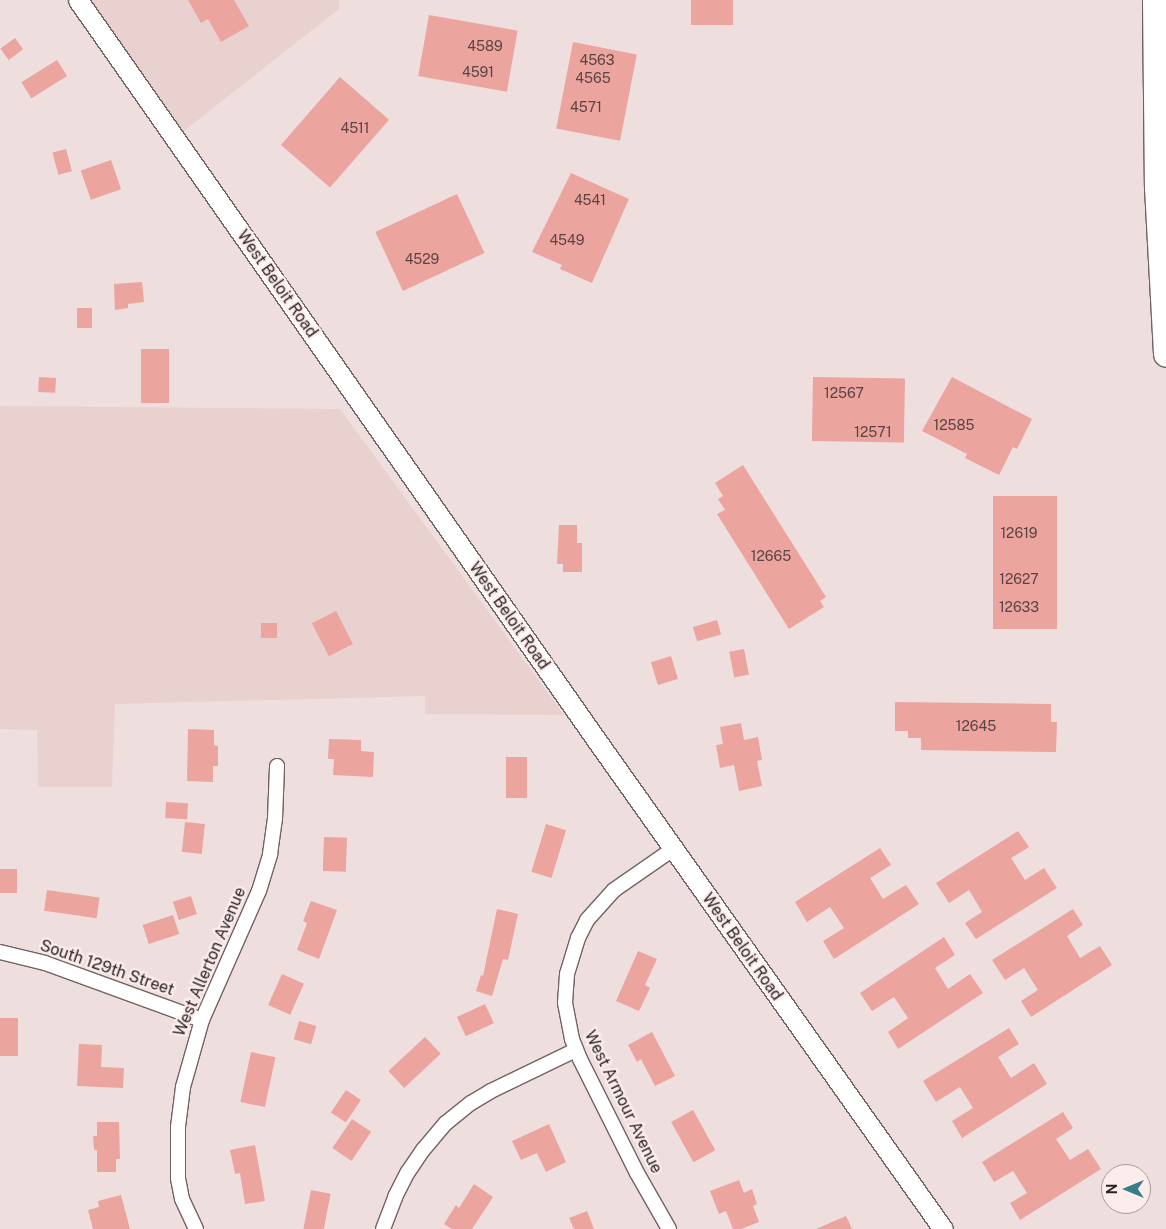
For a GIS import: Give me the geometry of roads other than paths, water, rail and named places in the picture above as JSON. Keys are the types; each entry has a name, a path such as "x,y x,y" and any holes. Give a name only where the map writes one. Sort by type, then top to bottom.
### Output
{"highway":[{"path":"1155,0 1157,187 1166,354"}],"main road":[{"name":"West Beloit Road","path":"78,0 673,849 944,1229"}],"street":[{"name":"West Allerton Avenue","path":"196,1229 180,1189 177,1159 183,1087 202,1020 259,891 270,854 275,819 277,766"},
{"name":"West Armour Avenue","path":"669,1229 637,1174 576,1050 565,1003 567,974 578,938 587,920 614,890 673,849"},
{"name":"South 129th Street","path":"0,952 45,963 202,1020"},
{"path":"383,1229 395,1197 408,1172 423,1150 450,1119 491,1091 576,1050"}]}
